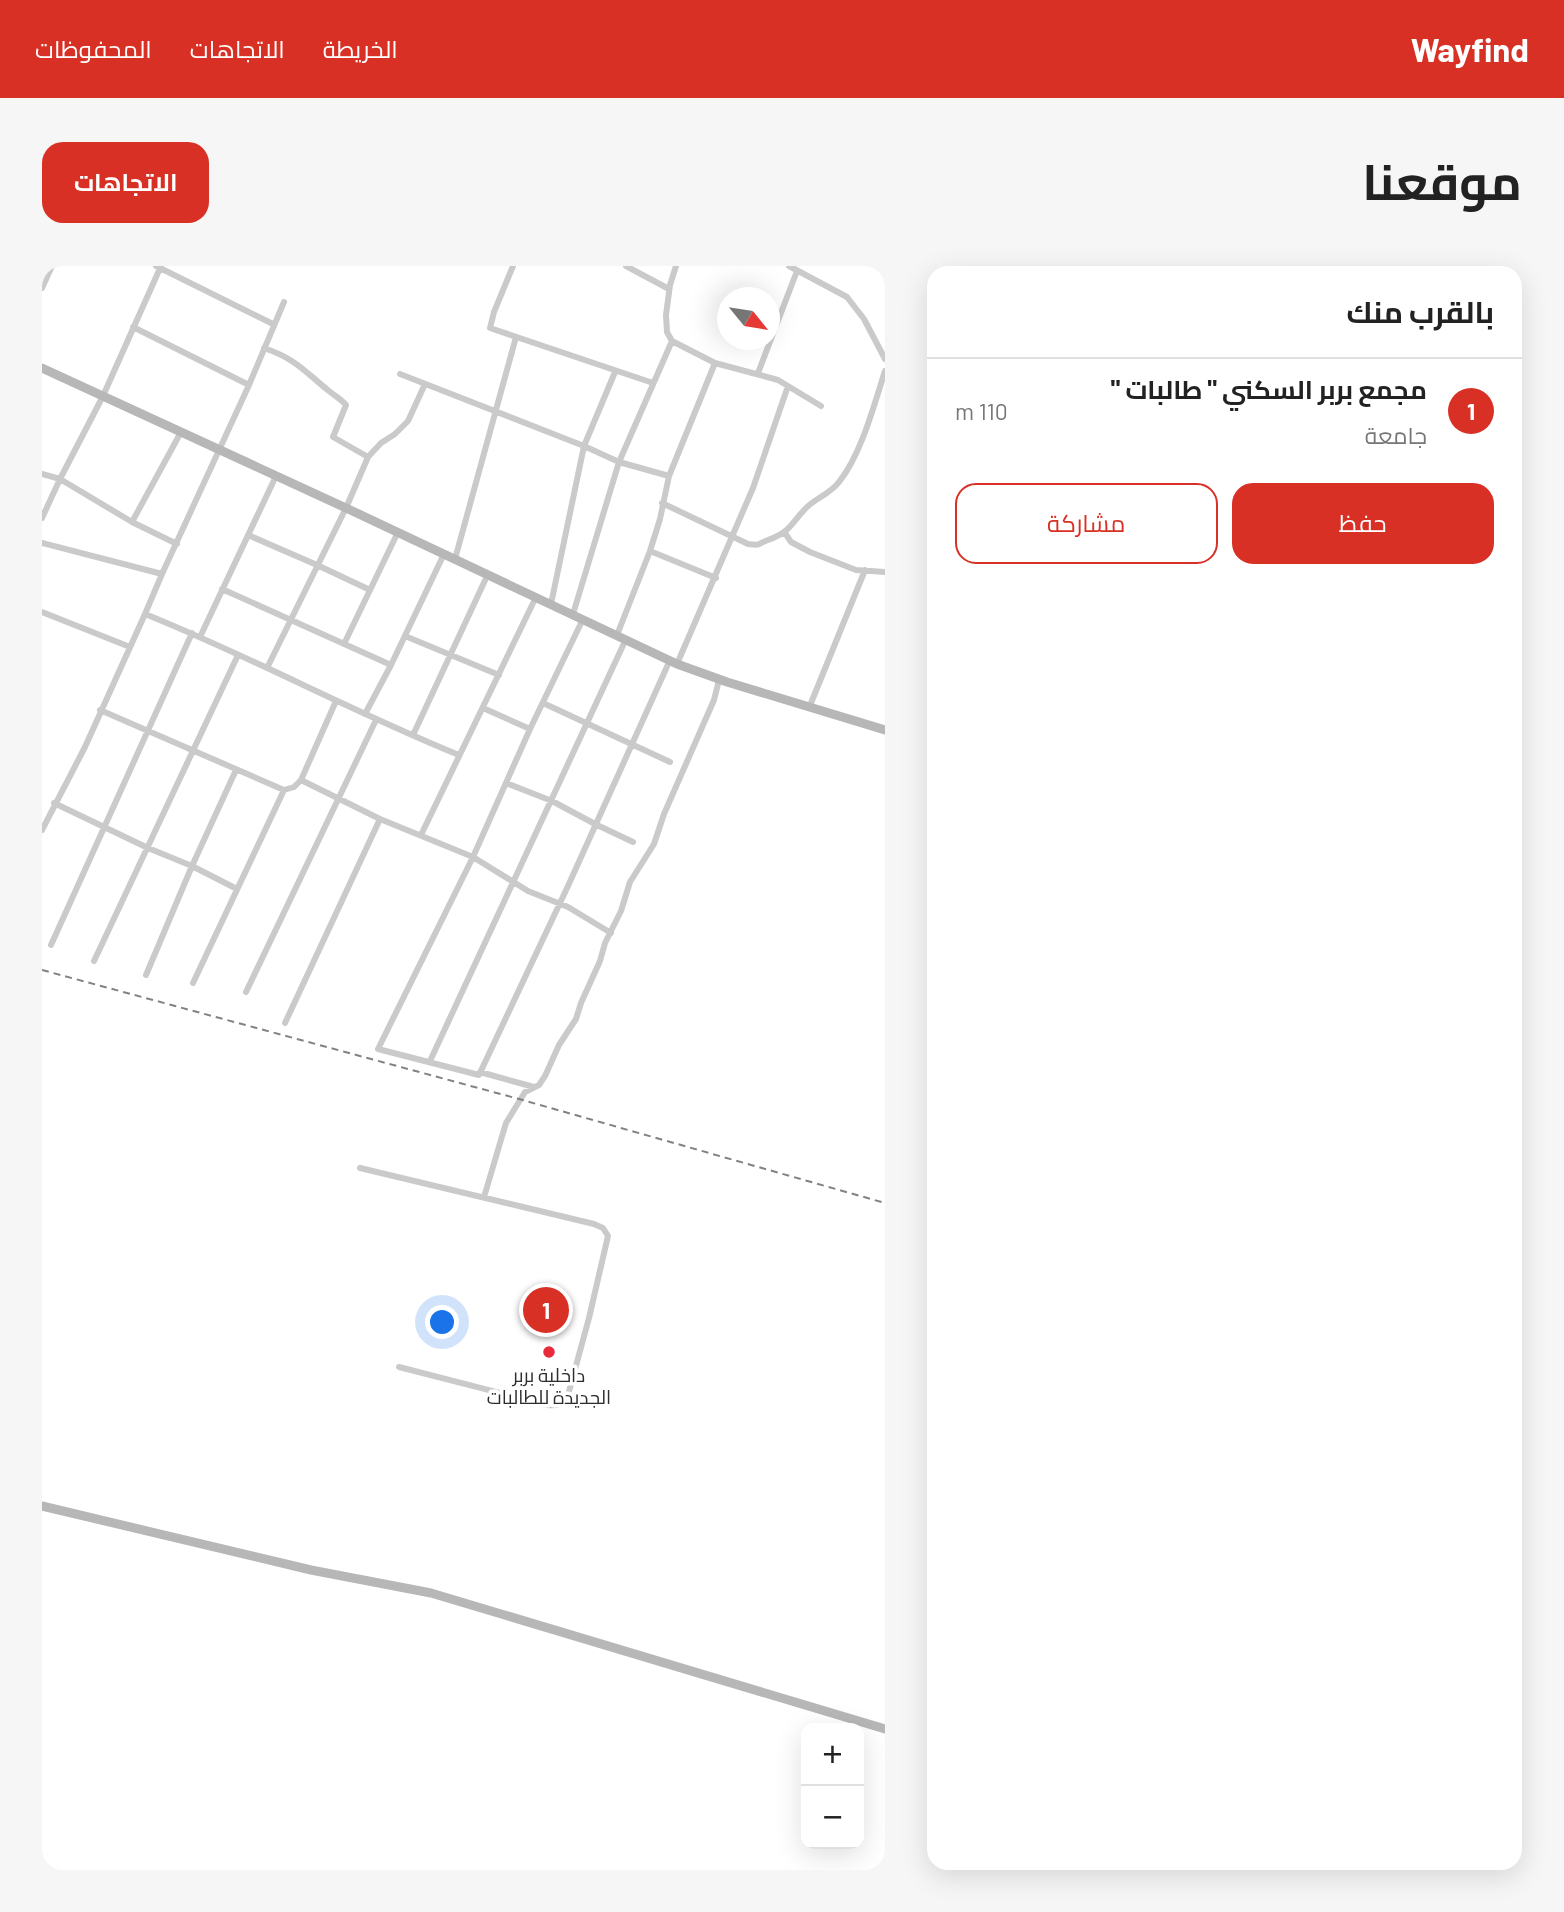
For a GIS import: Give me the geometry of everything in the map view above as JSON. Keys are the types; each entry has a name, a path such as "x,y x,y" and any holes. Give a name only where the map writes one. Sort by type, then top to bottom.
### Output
{"street":[{"path":"42,288 52,266"},
{"path":"513,266 490,328 653,383"},
{"path":"626,266 669,289"},
{"path":"676,266 669,289 666,315 667,332 672,341 715,363 778,380 821,406"},
{"path":"789,266 847,297 864,319 885,359"},
{"path":"42,518 103,396 159,267 273,324"},
{"path":"758,373 797,271"},
{"path":"42,830 85,747 284,302"},
{"path":"133,327 249,384"},
{"path":"455,559 516,337"},
{"path":"573,614 619,462 672,341"},
{"path":"264,348 296,362 343,401 346,405 333,437 368,457"},
{"path":"430,1061 588,724 622,637 660,519 669,476 715,363"},
{"path":"42,368 674,662 719,680 885,730"},
{"path":"662,503 748,544 759,545 785,533 806,507 825,496 845,474 855,456 885,371"},
{"path":"551,604 584,446 615,372"},
{"path":"400,374 619,462 669,476"},
{"path":"267,668 346,508 368,457 408,421 425,384"},
{"path":"480,1072 631,745 716,578 753,488 788,386"},
{"path":"132,522 181,432"},
{"path":"42,474 60,479 132,522 177,544"},
{"path":"200,637 276,477"},
{"path":"344,644 398,532"},
{"path":"785,533 791,541 810,552 856,570 885,572"},
{"path":"248,535 370,590"},
{"path":"42,543 162,574"},
{"path":"650,551 716,578"},
{"path":"365,715 444,554"},
{"path":"809,708 865,570"},
{"path":"413,735 488,574"},
{"path":"222,589 391,665"},
{"path":"421,835 536,597"},
{"path":"42,612 130,647"},
{"path":"145,614 459,755"},
{"path":"534,1087 378,1049 473,857 583,619"},
{"path":"51,944 192,633"},
{"path":"405,636 499,676"},
{"path":"94,961 238,655"},
{"path":"484,1196 506,1123 524,1092 539,1084 545,1076 559,1045 576,1019 605,943 621,911 630,882 654,844 664,814 714,700 719,680"},
{"path":"100,710 284,790 294,787 301,780 336,701"},
{"path":"543,704 670,762"},
{"path":"483,708 530,729"},
{"path":"246,992 376,720"},
{"path":"146,975 236,770"},
{"path":"301,780 380,818 473,857 528,891 568,906 611,933"},
{"path":"506,783 552,801 633,842"},
{"path":"193,983 284,790"},
{"path":"54,803 237,889"},
{"path":"285,1023 380,818"},
{"path":"360,1168 594,1224 603,1228 608,1236 568,1395 558,1406 399,1367"},
{"path":"42,1506 311,1570 431,1593 885,1729"}],"railway":[{"path":"42,970 519,1099 885,1203"}],"place":[{"name":"مجمع بربر السكني \" طالبات \"","path":"546,1310"},
{"name":"داخلية بربر الجديدة للطالبات","path":"549,1352"}]}
